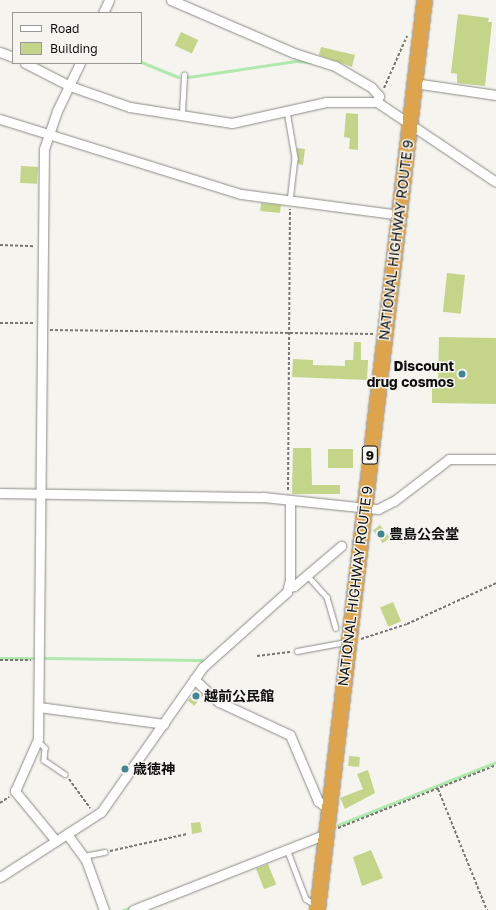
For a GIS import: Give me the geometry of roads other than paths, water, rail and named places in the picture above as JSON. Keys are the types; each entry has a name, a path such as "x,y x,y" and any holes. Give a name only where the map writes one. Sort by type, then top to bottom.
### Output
{"highway":[{"name":"NATIONAL HIGHWAY ROUTE 9","path":"317,908 400,215 424,0"}],"street":[{"path":"103,12 109,0"},
{"path":"171,0 294,54 335,66 371,87 378,99 410,124 496,182"},
{"path":"0,52 12,57"},
{"path":"27,64 70,86 130,108 239,123 326,102 378,99"},
{"path":"56,841 15,794 38,741 40,706 43,246 47,134 80,64"},
{"path":"414,83 496,95"},
{"path":"0,119 241,194 290,202 400,215"},
{"path":"0,493 289,500 378,509 394,502 449,459 496,459"},
{"path":"289,500 289,587"},
{"path":"0,877 95,815 115,796 194,679 225,645 289,587 307,575 341,546"},
{"path":"194,679 219,702 290,735 318,801 329,809"},
{"path":"40,706 164,724"},
{"path":"67,834 84,856 104,910"},
{"path":"133,910 326,834"}],"lane":[{"path":"182,114 184,75"},
{"path":"287,111 295,158 290,202"},
{"path":"307,575 327,597 336,628"},
{"path":"297,651 348,642"},
{"path":"38,741 45,748 44,760 64,774"},
{"path":"288,849 306,899 317,908"},
{"path":"84,856 105,852"}],"waterway":[{"path":"188,77 296,61 311,62"},
{"path":"142,62 178,77"},
{"path":"0,658 33,658"},
{"path":"45,658 202,660"},
{"path":"338,825 496,762"},
{"path":"123,910 132,907"}],"place":[{"name":"Discount drug cosmos","path":"462,374"},
{"name":"豊島公会堂","path":"381,534"},
{"name":"越前公民館","path":"196,696"},
{"name":"歳徳神","path":"125,769"}]}
